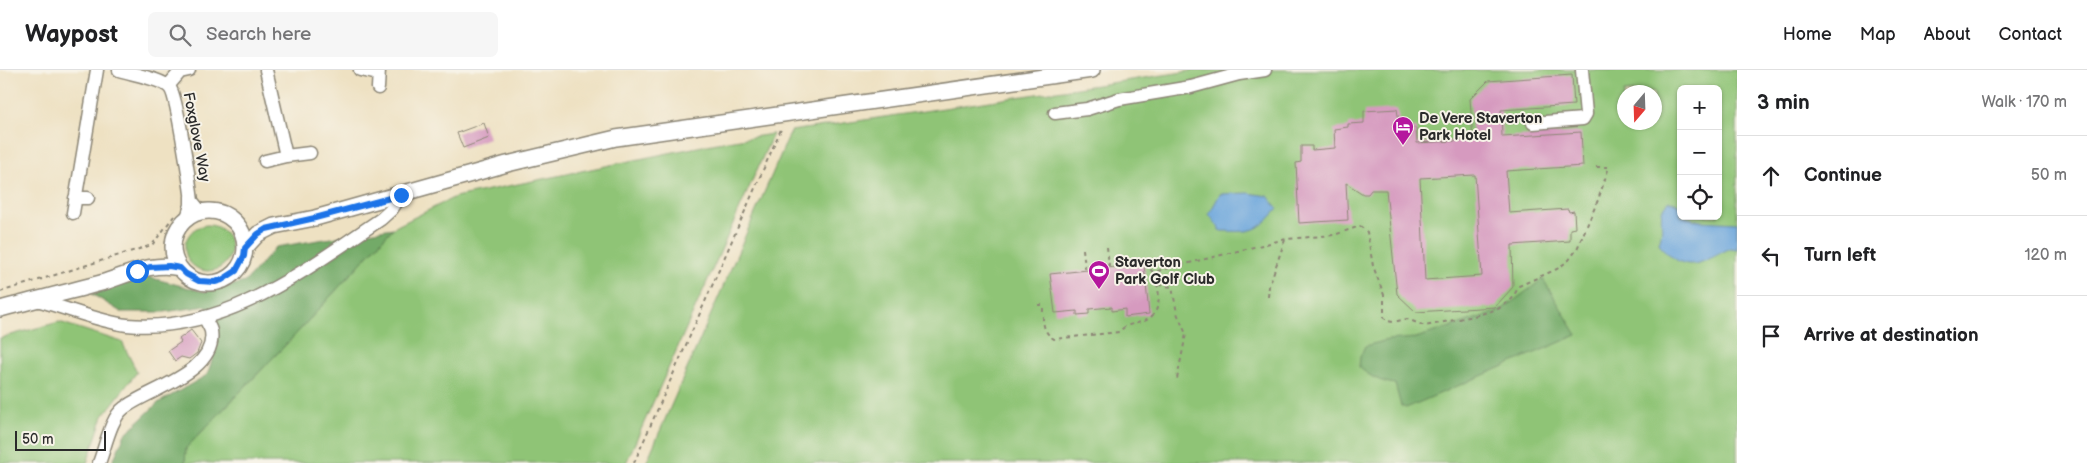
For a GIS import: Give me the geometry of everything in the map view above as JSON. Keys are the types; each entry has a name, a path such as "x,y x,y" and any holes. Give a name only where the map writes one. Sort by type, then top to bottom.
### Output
{"main road":[{"path":"238,225 274,226 315,218 507,164 616,138 1092,70"},
{"path":"209,211 225,214 238,225 242,232 245,248 241,264 236,271 215,282 199,281 186,274 180,268 173,246 181,217 209,211"},
{"path":"245,248 258,234 274,226"},
{"path":"150,267 173,246"},
{"path":"0,309 102,282 150,267 180,268"}],"street":[{"path":"72,213 82,198 97,70"},
{"path":"119,70 164,83 168,86"},
{"name":"Foxglove Way","path":"188,70 180,72 168,86 171,88 176,106 191,194 194,205 201,212"},
{"path":"266,70 286,156"},
{"path":"360,70 378,72 378,88"},
{"path":"1055,113 1087,109 1119,99 1191,87 1239,74 1265,70"},
{"path":"1533,123 1583,119 1586,114 1582,70"},
{"path":"265,162 286,156 310,153"},
{"name":"Foxglove Way","path":"181,217 191,206 191,194"},
{"path":"34,300 125,324 163,326 204,317 228,310 288,281 381,219 392,209 401,195"},
{"path":"99,463 115,418 123,408 202,362 211,346 211,330 204,317"}],"path":[{"path":"634,463 788,114"},
{"path":"1152,272 1286,239 1334,235 1355,227 1363,228 1367,232 1373,266 1384,294 1383,312 1386,320 1393,322 1407,319 1425,326 1474,316 1498,309 1512,299 1519,286 1557,269 1569,260 1577,249 1609,167 1595,167"},
{"path":"0,292 152,245 181,217"},
{"path":"1268,297 1268,286 1286,239"},
{"path":"1106,247 1109,265"},
{"path":"1038,305 1043,305 1043,328 1054,339 1119,332 1125,324 1144,321 1152,317 1158,307 1158,285 1152,272 1144,262 1085,268 1083,249"},
{"path":"1158,285 1172,287 1177,313 1186,334 1177,379"}],"green space":[{"path":"1197,70 1737,70 1737,463 646,463 791,131"},
{"path":"773,134 626,463 185,463 186,448 296,334 393,228 455,197 727,141"},
{"path":"203,225 213,225 225,231 230,239 230,257 225,265 217,270 203,271 195,268 188,261 185,253 185,243 188,235 195,228"},
{"path":"393,228 296,334 186,448 185,463 112,463 125,434 158,403 207,375 218,343 207,306 164,312 121,312 92,294 148,277 205,292 245,282 276,247"},
{"path":"1543,279 1577,335 1406,408 1401,406 1395,384 1367,374 1359,367 1360,357 1365,346 1388,340 1416,338 1500,311"},
{"path":"59,322 122,342 137,372 103,416 87,463 0,463 0,338"}],"water":[{"path":"1248,193 1268,196 1278,209 1259,227 1247,231 1221,231 1209,214 1220,194"},
{"path":"1669,201 1677,204 1677,220 1737,223 1737,249 1731,248 1700,263 1692,264 1677,260 1663,249 1659,242 1665,205"}],"building":[{"path":"1572,75 1574,105 1501,110 1502,137 1581,132 1583,166 1506,171 1509,213 1568,209 1569,212 1574,211 1575,228 1570,229 1570,241 1512,245 1513,287 1495,307 1416,312 1397,294 1386,190 1371,190 1368,194 1363,194 1346,183 1348,220 1299,223 1296,163 1301,162 1301,146 1312,146 1312,150 1335,148 1334,129 1348,127 1348,124 1364,123 1364,111 1397,109 1400,129 1416,128 1417,143 1473,140 1470,99 1488,81","holes":["1475,175 1482,276 1425,280 1420,178"]},
{"path":"484,123 489,138 463,148 457,133"},
{"name":"Staverton Park Golf Club","path":"1144,264 1149,314 1125,317 1125,309 1112,311 1112,307 1089,309 1089,314 1077,315 1077,311 1055,313 1050,274"},
{"path":"191,330 201,343 197,353 189,359 181,357 175,361 168,351 181,342 179,339"}],"place":[{"name":"De Vere Staverton Park Hotel","path":"1403,146"},
{"name":"Staverton Park Golf Club","path":"1099,290"}],"route":[{"path":"137,271 150,267 169,266 180,268 186,274 199,281 215,282 222,280 236,271 241,264 245,248 258,234 266,229 401,195"}]}
